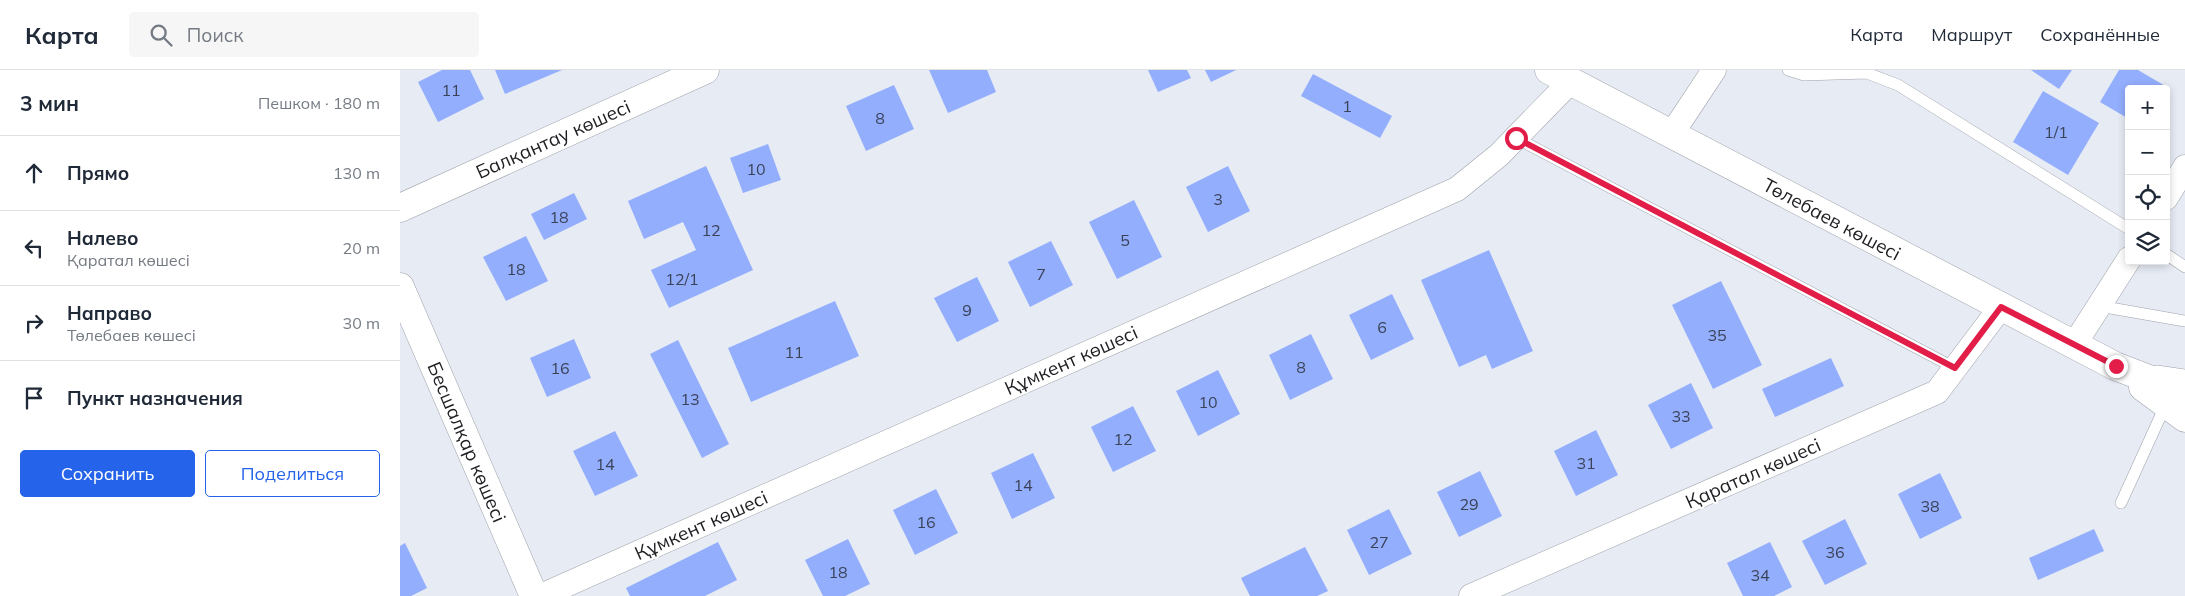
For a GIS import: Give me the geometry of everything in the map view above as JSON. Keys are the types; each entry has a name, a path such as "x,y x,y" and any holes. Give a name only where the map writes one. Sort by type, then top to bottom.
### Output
{"street":[{"name":"Балқантау көшесі","path":"400,208 706,70"},
{"path":"1671,135 1714,70"},
{"name":"Төлебаев көшесі","path":"1560,76 2116,366 2179,405"},
{"name":"Құмкент көшесі","path":"541,596 1457,189 1499,155 1516,138 1560,76"},
{"path":"2170,192 2185,168"},
{"path":"2074,345 2125,265"},
{"name":"Бесшалқар көшесі","path":"400,287 534,596"},
{"name":"Қаратал көшесі","path":"1471,596 1937,392 2001,307"}],"lane":[{"path":"1788,70 1804,75 1867,73 1898,85 2125,227"},
{"path":"1516,138 1955,368"},
{"path":"2170,257 2185,267"},
{"path":"2099,306 2185,321"},
{"path":"2116,366 2185,375"},
{"path":"2121,503 2179,405"}],"building":[{"path":"442,70 470,70 484,99 438,122 418,82"},
{"path":"495,70 562,70 505,94"},
{"path":"929,70 987,70 996,92 948,113"},
{"path":"1148,70 1187,70 1191,78 1158,92"},
{"path":"1205,70 1236,70 1211,82"},
{"path":"2031,70 2072,70 2059,89"},
{"path":"2119,70 2138,70 2164,85 2125,85 2125,117 2100,102"},
{"path":"1313,74 1392,116 1380,138 1301,96"},
{"path":"894,85 914,129 866,151 846,106"},
{"path":"2043,91 2099,123 2068,175 2013,142"},
{"path":"768,144 781,180 743,193 730,158"},
{"path":"706,166 753,270 669,308 651,270 696,250 683,222 644,239 628,201"},
{"path":"1228,166 1250,211 1208,232 1186,187"},
{"path":"574,193 587,219 544,240 531,214"},
{"path":"1134,200 1162,257 1117,279 1089,222"},
{"path":"526,236 548,281 506,301 483,257"},
{"path":"1051,241 1073,285 1030,307 1008,262"},
{"path":"1489,250 1533,351 1492,369 1486,355 1459,367 1421,280"},
{"path":"977,277 999,321 957,342 934,298"},
{"path":"1721,281 1762,365 1713,389 1672,305"},
{"path":"1392,294 1414,339 1371,360 1349,315"},
{"path":"835,301 859,356 751,402 728,348"},
{"path":"1311,334 1333,379 1290,400 1269,355"},
{"path":"574,339 591,378 547,397 530,358"},
{"path":"678,340 729,444 702,458 650,354"},
{"path":"1831,358 1844,386 1775,417 1762,389"},
{"path":"1218,370 1240,414 1198,436 1176,391"},
{"path":"1691,383 1713,428 1671,449 1648,405"},
{"path":"1133,406 1156,451 1113,472 1091,427"},
{"path":"1596,430 1618,475 1576,496 1554,451"},
{"path":"615,431 638,476 595,496 573,451"},
{"path":"1033,453 1055,498 1012,519 991,473"},
{"path":"1480,471 1502,516 1459,537 1437,492"},
{"path":"1940,473 1962,518 1920,539 1898,494"},
{"path":"936,489 958,533 915,555 893,510"},
{"path":"1389,509 1412,554 1369,575 1347,530"},
{"path":"1845,519 1867,564 1825,585 1802,541"},
{"path":"2094,529 2104,551 2038,580 2029,558"},
{"path":"848,539 870,584 845,596 823,596 805,560"},
{"path":"718,542 737,580 705,596 630,596 626,588"},
{"path":"1770,542 1792,587 1774,596 1743,596 1727,563"},
{"path":"405,543 427,588 411,596 400,596 400,546"},
{"path":"1305,547 1328,591 1317,596 1250,596 1241,578"}],"route":[{"path":"1516,138 1955,368 2001,307 2116,366"}]}
